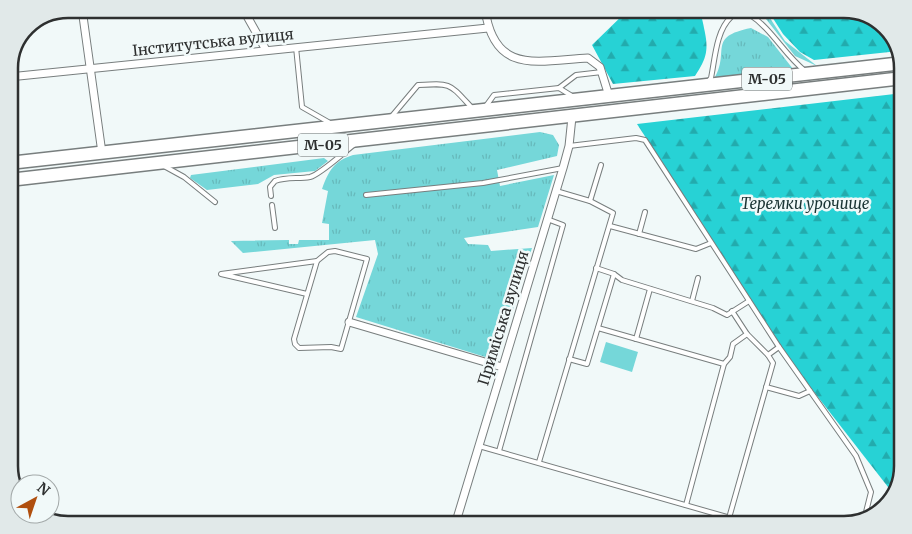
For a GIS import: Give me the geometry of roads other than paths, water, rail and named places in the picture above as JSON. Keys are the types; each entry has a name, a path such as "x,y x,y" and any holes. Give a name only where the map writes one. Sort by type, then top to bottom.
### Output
{"highway":[{"name":"М-05","path":"18,162 894,64"},
{"name":"М-05","path":"18,179 894,79"}],"street":[{"path":"83,18 102,153"},
{"path":"248,18 266,50"},
{"path":"486,18 488,28 499,49 516,60 525,62 588,58 602,72 609,96"},
{"name":"Інститутська вулиця","path":"18,77 488,28"},
{"name":"Приміська вулиця","path":"457,516 563,168 569,146 572,117"},
{"path":"349,322 502,367"}],"lane":[{"path":"706,86 711,78 720,37 725,23 730,18"},
{"path":"754,18 764,27 792,61 809,74"},
{"path":"296,47 302,107 336,127"},
{"path":"388,121 410,92 418,85 445,83 454,88 480,111 494,96 559,88 576,75 602,72"},
{"path":"559,88 578,100"},
{"path":"569,146 636,138 645,140 779,347 856,456 871,492 866,512"},
{"path":"271,196 270,187 275,181 311,176 322,172 333,160 361,140"},
{"path":"158,163 184,177 215,202"},
{"path":"590,201 601,165"},
{"path":"366,195 482,182 563,168"},
{"path":"539,462 613,213 590,201 556,191"},
{"path":"272,205 275,228"},
{"path":"639,234 645,212"},
{"path":"499,451 563,225 547,219"},
{"path":"610,226 696,249 711,243"},
{"path":"307,294 221,274 317,261 328,252 336,251 367,259 341,349 331,347 299,348 295,344 294,339 317,261"},
{"path":"596,268 614,274 622,280 713,308 722,314 727,314 749,301"},
{"path":"569,358 587,364 614,274"},
{"path":"692,301 698,278"},
{"path":"636,339 650,289"},
{"path":"730,516 773,363 768,355 747,334 732,311"},
{"path":"598,328 724,364"},
{"path":"686,505 724,364 730,357 734,344 747,334"},
{"path":"768,355 779,347"},
{"path":"766,387 799,396 810,391"},
{"path":"479,446 722,516"}],"park label":[{"name":"Теремки урочище","path":"805,203"}]}
